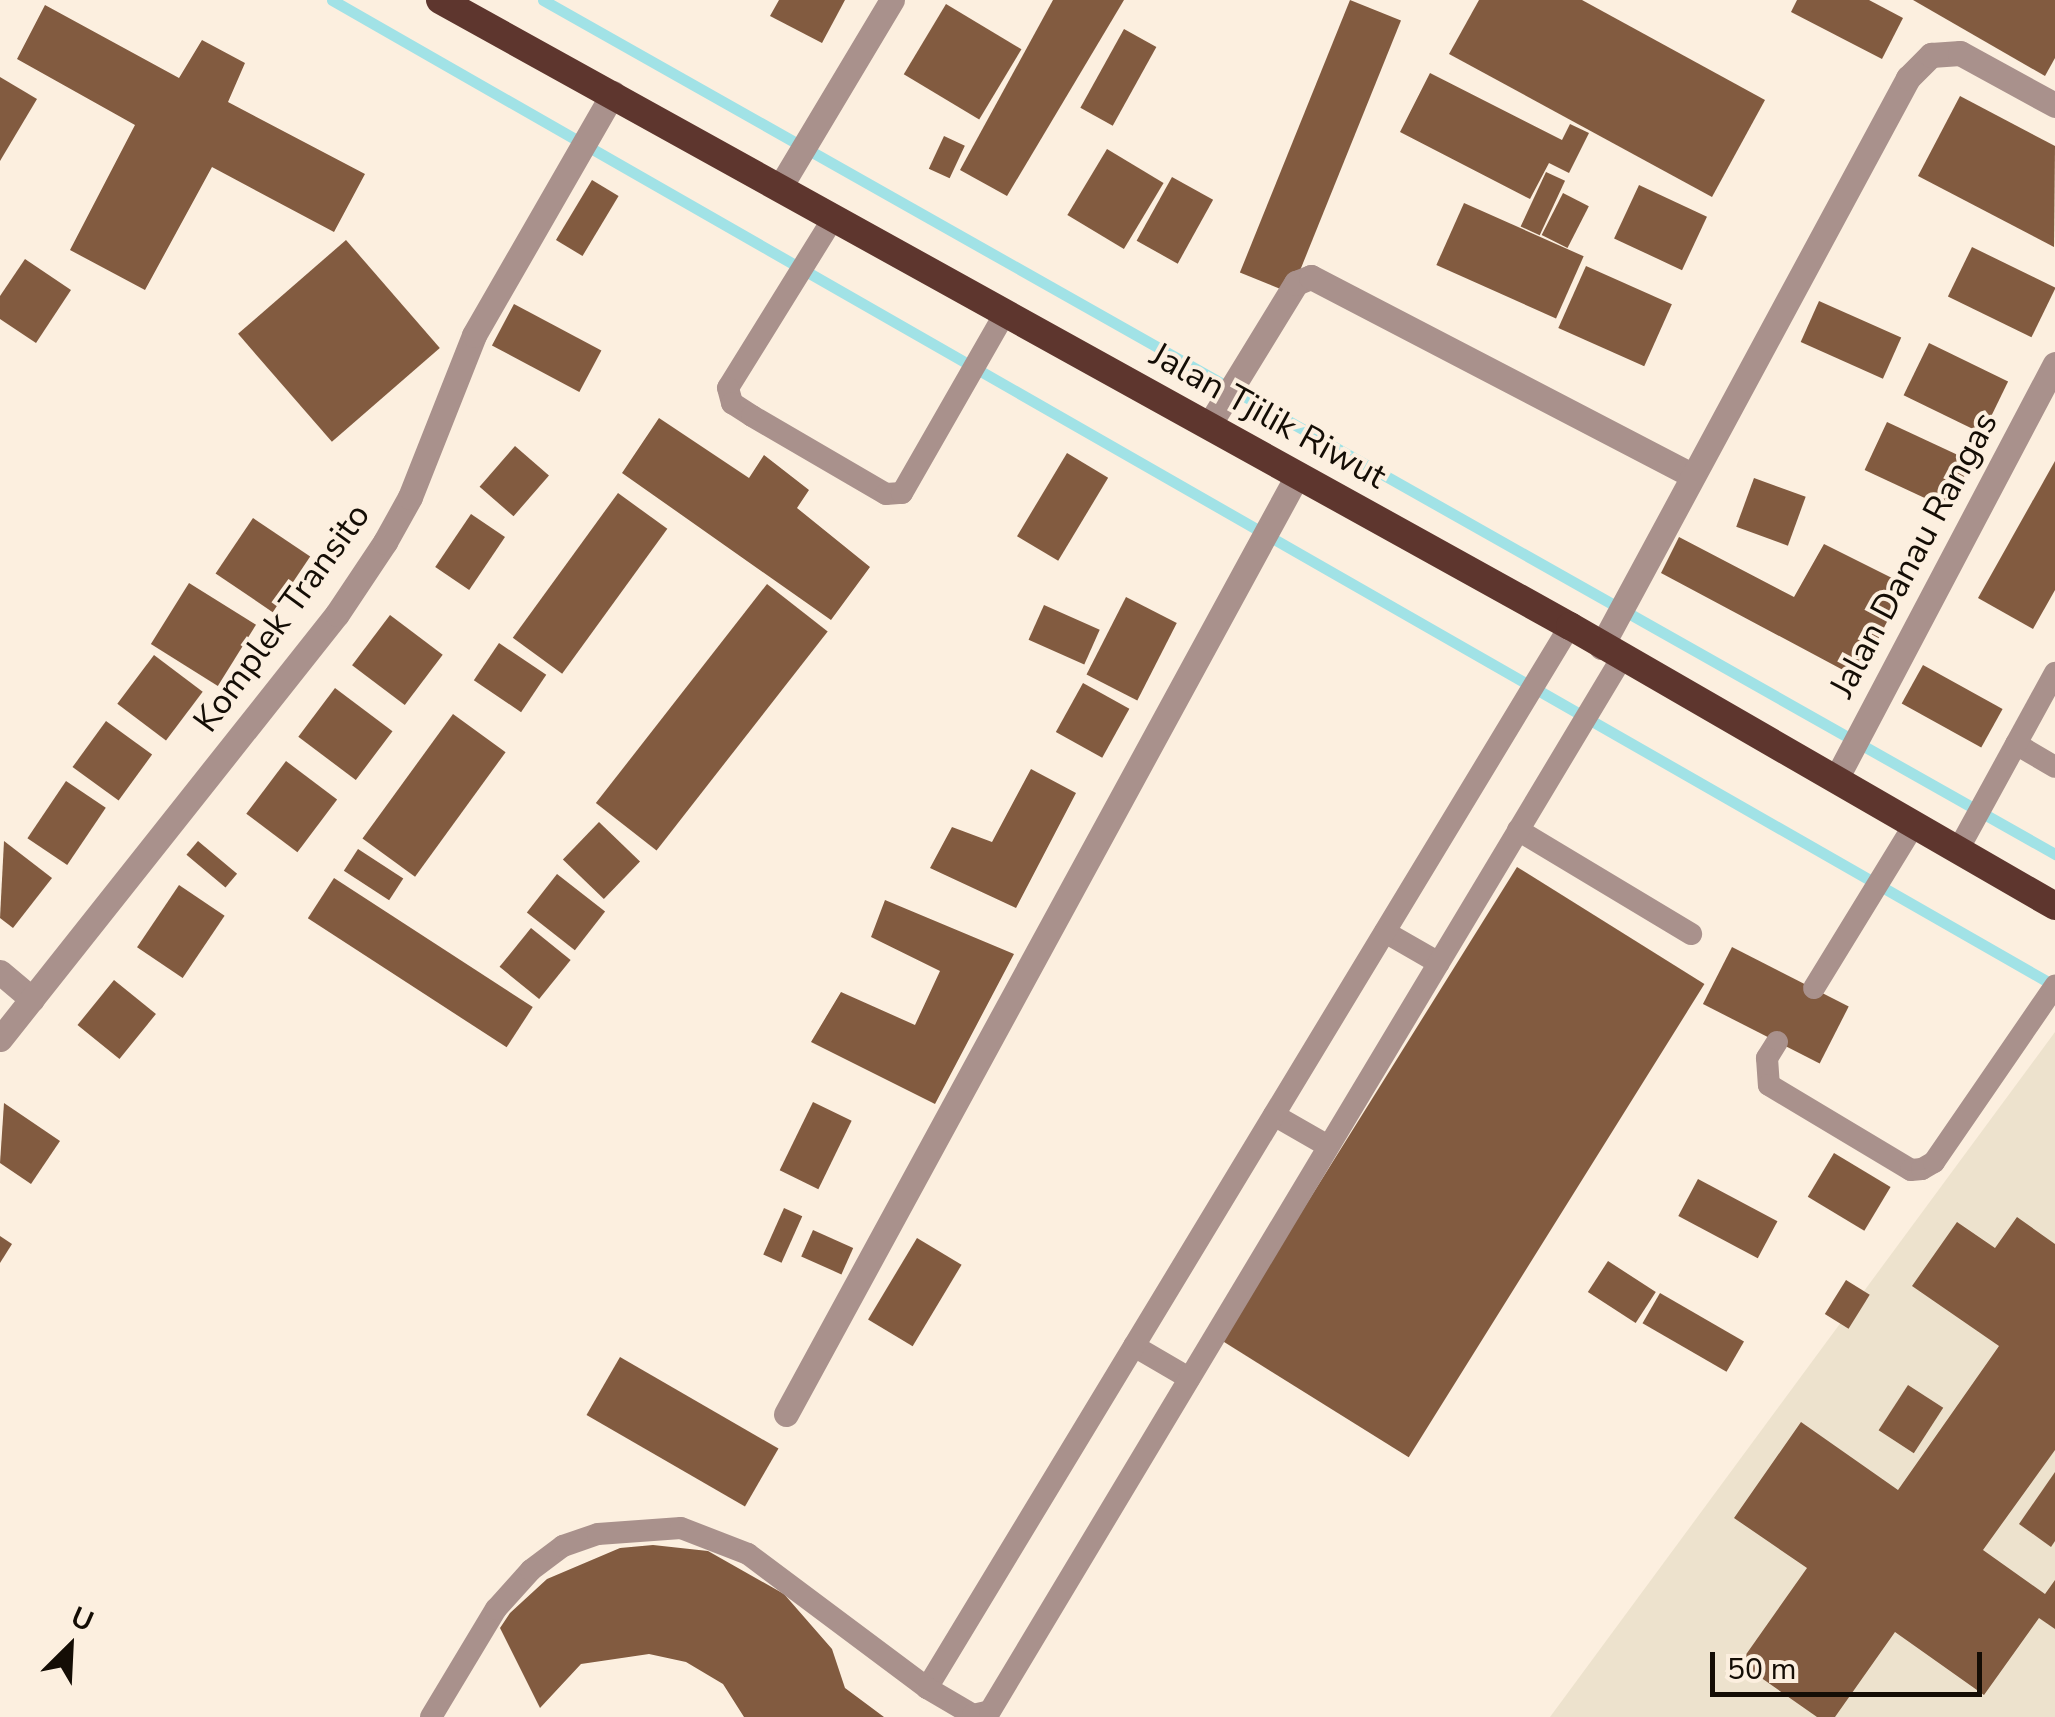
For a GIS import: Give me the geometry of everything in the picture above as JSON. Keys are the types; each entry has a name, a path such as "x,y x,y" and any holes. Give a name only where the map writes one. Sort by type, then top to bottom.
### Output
{"highway":[{"name":"Jalan Tjilik Riwut","path":"440,0 1570,626 2055,906"}],"street":[{"path":"780,187 892,0"},
{"path":"1612,652 1692,474 1908,78 1931,55 1960,53 2055,105"},
{"name":"Komplek Transito","path":"0,1040 337,614 385,542 410,497 474,335 613,93"},
{"path":"1209,425 1296,283 1311,277 1692,474"},
{"name":"Jalan Danau Rangas","path":"1836,778 2055,364"},
{"path":"786,1414 1298,474"},
{"path":"0,972 32,999"}],"lane":[{"path":"834,217 728,388 732,403 886,494 902,493 1005,313"},
{"path":"928,1688 1570,626"},
{"path":"431,1717 496,1609 531,1570 563,1546 598,1534 681,1528 748,1554 928,1688 973,1715 990,1711 1518,830 1612,652"},
{"path":"1958,850 2055,673"},
{"path":"2016,744 2055,766"},
{"path":"1814,988 1914,824"},
{"path":"1518,830 1690,934"},
{"path":"1385,932 1439,963"},
{"path":"1778,1042 1767,1058 1769,1085 1911,1170 1922,1169 1934,1162 2055,986"},
{"path":"1274,1115 1328,1146"},
{"path":"1134,1346 1189,1378"}],"shaded area":[{"path":"2055,1032 2055,1717 1550,1717"}],"building":[{"path":"779,0 845,0 822,43 770,16"},
{"path":"1053,0 1124,0 1007,196 960,170"},
{"path":"1350,0 1401,21 1291,293 1240,273"},
{"path":"1479,0 1582,0 1765,100 1712,197 1449,54"},
{"path":"1797,0 1869,0 1903,18 1882,59 1791,12"},
{"path":"1913,0 2055,0 2055,58 2045,76"},
{"path":"946,4 1021,49 979,120 904,74"},
{"path":"45,5 179,78 202,40 245,63 228,102 365,174 334,232 212,167 145,290 70,250 135,125 17,59"},
{"path":"1124,29 1156,47 1113,126 1080,108"},
{"path":"1430,73 1562,140 1570,124 1589,133 1569,173 1549,163 1530,199 1400,132"},
{"path":"0,77 37,99 0,161"},
{"path":"1960,96 2055,146 2054,247 1918,176"},
{"path":"944,136 965,146 950,178 929,169"},
{"path":"1107,149 1164,183 1124,249 1067,215"},
{"path":"1546,172 1565,181 1540,235 1521,226"},
{"path":"1172,177 1213,200 1178,264 1137,241"},
{"path":"592,180 619,196 583,256 556,240"},
{"path":"1639,185 1707,217 1682,270 1614,238"},
{"path":"1563,193 1589,206 1568,248 1542,235"},
{"path":"1464,203 1584,256 1556,318 1436,265"},
{"path":"346,240 440,348 332,442 238,334"},
{"path":"1972,247 2055,287 2031,337 1948,296"},
{"path":"25,259 71,290 36,343 0,319 0,296"},
{"path":"1586,266 1672,304 1644,366 1558,328"},
{"path":"1819,301 1901,338 1883,379 1801,342"},
{"path":"514,304 601,350 579,392 492,345"},
{"path":"1929,343 2008,382 1983,434 1904,395"},
{"path":"659,418 749,478 764,455 809,490 797,508 870,567 831,620 622,473"},
{"path":"1887,422 1971,461 1949,509 1865,470"},
{"path":"515,446 549,476 514,516 480,487"},
{"path":"1067,453 1108,478 1058,561 1017,536"},
{"path":"2055,461 2055,590 2033,629 1978,598"},
{"path":"1754,478 1806,497 1788,546 1736,527"},
{"path":"618,493 667,529 562,674 513,638"},
{"path":"471,514 505,537 469,590 435,567"},
{"path":"253,518 310,557 273,612 216,574"},
{"path":"1679,537 1794,597 1824,544 1906,585 1858,678 1661,573"},
{"path":"189,583 256,625 218,686 151,644"},
{"path":"767,584 828,631 657,850 596,803"},
{"path":"1126,597 1177,623 1137,700 1087,675"},
{"path":"1044,605 1100,630 1084,665 1029,640"},
{"path":"390,615 443,655 405,705 352,665"},
{"path":"499,643 546,675 521,712 474,680"},
{"path":"154,655 203,692 166,740 117,704"},
{"path":"1923,665 2003,709 1981,748 1902,703"},
{"path":"1083,683 1129,709 1102,758 1056,732"},
{"path":"335,688 393,731 356,780 298,737"},
{"path":"453,714 506,752 415,877 362,839"},
{"path":"106,721 152,755 119,801 72,767"},
{"path":"286,761 337,800 297,852 246,814"},
{"path":"1031,769 1076,793 1016,908 930,868 952,827 992,842"},
{"path":"66,781 106,808 67,865 27,838"},
{"path":"599,822 640,862 604,899 563,859"},
{"path":"4,841 52,878 13,928 0,918"},
{"path":"198,841 237,874 225,888 186,855"},
{"path":"358,849 403,878 389,900 344,871"},
{"path":"1517,867 1704,984 1409,1457 1221,1340"},
{"path":"557,874 605,912 575,950 527,913"},
{"path":"334,878 533,1007 507,1047 308,918"},
{"path":"179,885 225,916 183,978 137,947"},
{"path":"885,900 1014,954 935,1104 811,1042 841,992 915,1025 940,971 871,937"},
{"path":"531,928 571,960 539,999 500,967"},
{"path":"1732,947 1849,1006 1820,1063 1703,1004"},
{"path":"114,980 156,1014 119,1059 77,1025"},
{"path":"813,1102 852,1121 818,1189 780,1170"},
{"path":"4,1103 60,1141 31,1184 0,1163"},
{"path":"1834,1153 1891,1187 1864,1231 1808,1197"},
{"path":"1698,1179 1777,1221 1758,1258 1678,1216"},
{"path":"784,1208 802,1216 782,1263 763,1255"},
{"path":"2017,1217 2055,1244 2055,1450 1983,1550 2045,1594 2055,1580 2055,1629 2039,1618 1984,1695 1895,1632 1835,1717 1817,1717 1740,1663 1807,1568 1734,1518 1801,1422 1898,1490 1999,1346 1912,1286 1957,1222 1995,1248"},
{"path":"813,1230 853,1248 841,1274 801,1256"},
{"path":"0,1236 12,1244 0,1263"},
{"path":"917,1238 962,1265 913,1346 868,1319"},
{"path":"1608,1261 1656,1292 1636,1323 1588,1292"},
{"path":"1846,1280 1870,1295 1849,1329 1825,1314"},
{"path":"1660,1293 1744,1342 1727,1372 1642,1323"},
{"path":"620,1357 778,1448 745,1507 586,1415"},
{"path":"1908,1385 1943,1408 1914,1453 1879,1430"},
{"path":"2055,1472 2055,1541 2051,1547 2019,1524"},
{"path":"653,1545 708,1551 784,1594 832,1649 845,1688 884,1717 744,1717 723,1684 686,1662 649,1654 581,1664 540,1708 500,1628 510,1613 547,1579 620,1548"}],"waterway":[{"path":"332,0 2055,986"},
{"path":"543,0 2055,854"}]}
